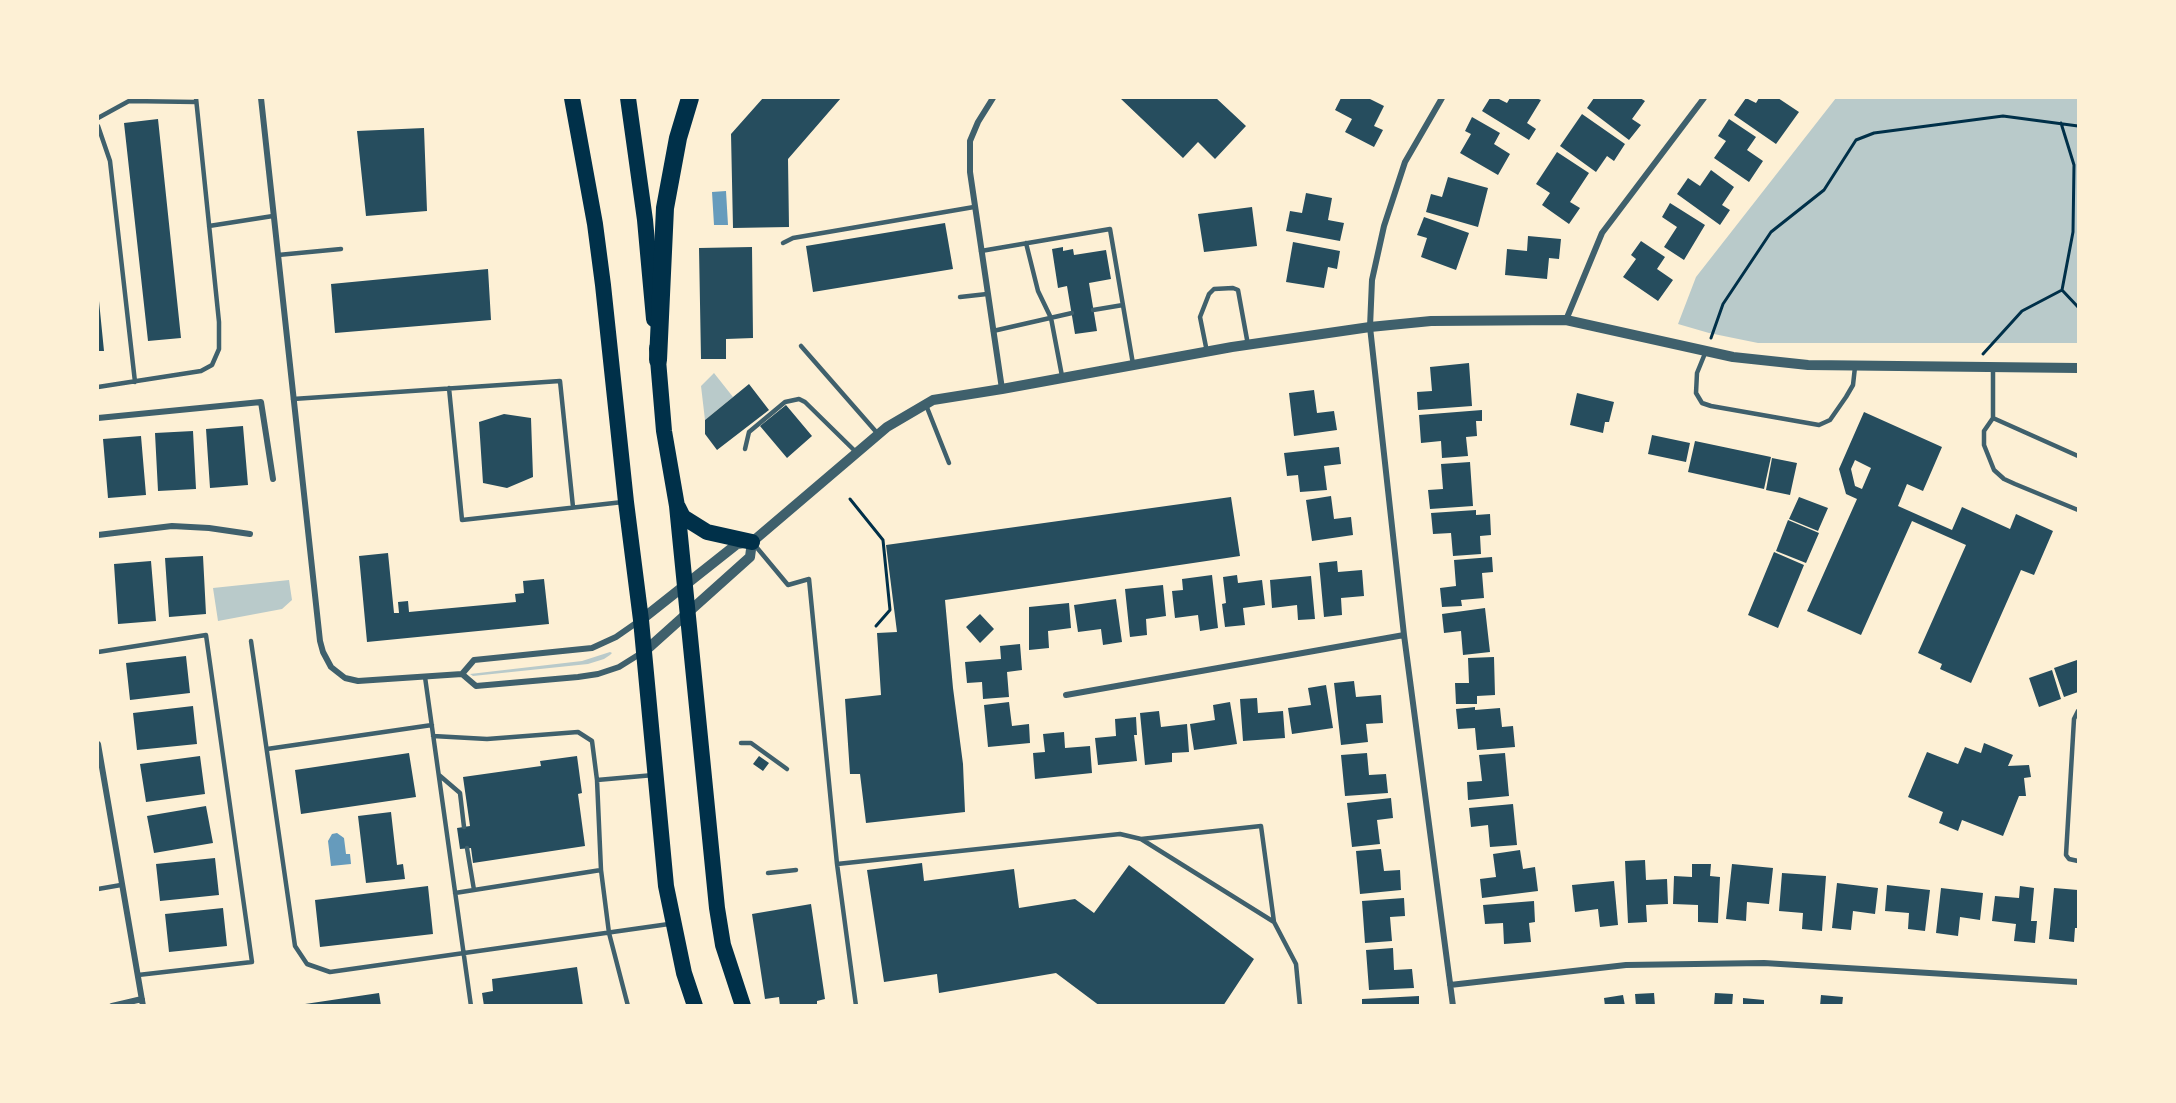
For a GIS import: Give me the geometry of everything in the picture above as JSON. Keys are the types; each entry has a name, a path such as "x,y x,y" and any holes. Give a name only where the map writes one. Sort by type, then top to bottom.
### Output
{"highway":[{"path":"572,98 595,224 641,620 666,886 672,924 684,973 695,1005"},
{"path":"628,98 645,220 664,431 677,506 717,908 723,945 743,1005"},
{"path":"658,360 665,208 678,138 690,98"},
{"path":"677,506 683,517 707,532 752,542"}],"street":[{"path":"261,98 319,630 323,652 331,667 345,678 358,681 462,674 474,660 592,648 616,637 685,588 737,544 752,542 878,434 933,400 1248,345 1370,327 1431,321 1566,320 1733,357 1808,365 2079,368"},
{"path":"993,98 978,122 970,141 970,172 1002,389"},
{"path":"1442,98 1405,162 1384,226 1372,280 1370,327 1404,634 1453,1005"},
{"path":"1566,320 1602,233 1704,98"},
{"path":"98,418 261,402 273,479"},
{"path":"98,536 172,526 210,528 250,534"},
{"path":"462,674 476,686 578,677 598,674 619,667 644,652 750,557 752,542"},
{"path":"1066,695 1404,634"},
{"path":"98,744 99,768 143,1002 112,1005"},
{"path":"1450,985 1626,965 1764,963 2079,982"}],"lane":[{"path":"98,118 129,101 196,100 219,322 219,349 212,365 201,371 98,387"},
{"path":"98,126 110,161 135,382"},
{"path":"783,243 793,238 974,207"},
{"path":"209,226 273,216"},
{"path":"981,251 1110,229 1133,365"},
{"path":"1026,243 1038,291 1051,318 1062,378"},
{"path":"278,255 341,249"},
{"path":"1207,352 1200,316 1209,294 1214,289 1238,290 1248,345"},
{"path":"960,297 987,294"},
{"path":"1093,310 1123,305"},
{"path":"993,331 1072,313"},
{"path":"801,346 878,434"},
{"path":"1706,351 1697,373 1696,393 1702,403 1819,425 1830,420 1846,397 1853,385 1855,365"},
{"path":"1993,367 1993,418 1984,431 1984,445 1994,470 2015,484 2079,510"},
{"path":"293,399 560,381 573,507"},
{"path":"449,388 462,520 626,502"},
{"path":"745,449 749,432 785,402 799,399 805,402 857,453"},
{"path":"926,405 949,463"},
{"path":"1993,418 2079,456"},
{"path":"752,542 788,585 808,579 837,864 856,1005"},
{"path":"98,652 206,635 252,962 138,975"},
{"path":"251,641 295,946 307,964 330,972 672,924"},
{"path":"424,677 471,1005"},
{"path":"2079,711 2074,719 2066,855 2069,859 2079,861"},
{"path":"267,750 432,725"},
{"path":"433,736 487,739 578,732 592,741 597,780 601,870 609,933 628,1005"},
{"path":"741,743 751,743 787,769"},
{"path":"439,775 460,793 464,827"},
{"path":"597,780 656,775"},
{"path":"1141,839 1261,826 1274,922 1296,964 1300,1005"},
{"path":"837,864 1120,834 1141,839 1274,922"},
{"path":"467,848 474,890"},
{"path":"456,893 601,870"},
{"path":"768,873 796,870"},
{"path":"98,889 122,885"}],"path":[{"path":"1706,351 1723,304 1771,232 1824,190 1856,140 1874,133 2003,116 2079,126"},
{"path":"2061,123 2074,165 2073,232 2062,290"},
{"path":"2062,290 2079,307"},
{"path":"1971,366 2022,311 2062,290"},
{"path":"850,499 883,540 890,610 876,626"}],"shaded area":[{"path":"1836,98 2078,98 2078,343 1758,343 1678,324 1696,277"},
{"path":"714,373 733,397 705,420 701,386"},
{"path":"289,580 292,600 282,609 218,621 213,588"},
{"path":"612,653 604,659 588,664 473,676 470,674 582,661"}],"water":[{"path":"726,191 728,225 714,225 712,192"},
{"path":"337,833 344,838 346,854 350,854 351,864 331,866 328,841 332,834"}],"building":[{"path":"763,98 841,98 788,159 789,227 733,228 731,134"},
{"path":"1120,98 1216,98 1246,126 1215,159 1198,142 1183,158"},
{"path":"1341,98 1368,98 1384,106 1374,126 1383,130 1374,147 1345,132 1352,119 1335,110"},
{"path":"1490,98 1497,98 1507,103 1510,98 1541,100 1527,123 1536,129 1529,140 1482,111"},
{"path":"1594,98 1640,98 1645,101 1632,119 1641,125 1629,140 1587,108"},
{"path":"1746,98 1756,103 1759,98 1778,98 1799,112 1776,144 1734,115"},
{"path":"1582,114 1625,144 1614,161 1607,156 1596,172 1560,146"},
{"path":"1472,117 1500,133 1494,144 1510,154 1498,175 1460,153 1471,134 1465,131"},
{"path":"158,119 181,338 148,341 124,123"},
{"path":"1729,119 1756,137 1747,150 1763,161 1749,182 1714,158 1726,141 1718,136"},
{"path":"424,128 427,211 366,216 357,131"},
{"path":"1557,152 1589,173 1570,202 1580,208 1569,224 1542,205 1550,193 1536,184"},
{"path":"1711,170 1734,187 1722,205 1730,210 1720,225 1677,194 1688,178 1700,186"},
{"path":"1448,177 1488,188 1478,227 1426,212 1431,194 1442,197"},
{"path":"1306,193 1332,198 1328,220 1344,223 1340,241 1286,231 1290,211 1302,213"},
{"path":"1670,203 1705,225 1684,260 1664,247 1677,227 1662,217"},
{"path":"1252,207 1257,246 1204,252 1198,214"},
{"path":"1424,217 1469,233 1456,270 1421,257 1427,238 1417,235"},
{"path":"945,223 953,269 813,292 806,246"},
{"path":"1528,236 1561,239 1559,259 1549,258 1547,279 1505,275 1507,249 1527,251"},
{"path":"1641,241 1665,257 1657,269 1673,280 1658,301 1623,277 1636,259 1631,255"},
{"path":"1293,242 1340,251 1337,269 1328,267 1324,288 1286,282"},
{"path":"752,247 753,338 726,339 726,359 701,359 699,248"},
{"path":"1063,247 1063,251 1073,249 1074,255 1106,250 1111,279 1089,283 1097,331 1075,334 1067,286 1058,288 1052,249"},
{"path":"488,269 491,320 335,333 331,284"},
{"path":"99,301 104,351 98,351"},
{"path":"1469,363 1472,406 1418,410 1417,392 1432,391 1430,367"},
{"path":"749,384 769,410 717,450 705,434 705,420"},
{"path":"1314,390 1317,413 1334,411 1337,430 1294,436 1289,393"},
{"path":"1577,393 1614,402 1609,422 1605,422 1603,433 1570,425"},
{"path":"786,405 812,436 787,458 760,426"},
{"path":"1482,410 1482,421 1476,421 1477,436 1466,437 1468,456 1442,458 1441,441 1421,443 1419,415"},
{"path":"1864,412 1942,447 1923,491 1907,484 1898,506 1952,530 1962,507 2010,529 2016,514 2053,531 2034,575 2021,570 1971,683 1940,669 1942,664 1918,653 1966,545 1912,521 1861,635 1807,611 1857,499 1846,494 1839,469","holes":["1855,460 1871,468 1862,489 1855,486 1851,469"]},
{"path":"504,414 531,418 533,477 507,488 483,483 479,422"},
{"path":"243,426 248,485 210,488 206,429"},
{"path":"193,431 196,489 158,491 155,433"},
{"path":"1652,435 1690,443 1686,462 1648,454"},
{"path":"141,436 146,495 108,498 103,439"},
{"path":"1695,441 1771,457 1764,489 1688,472"},
{"path":"1339,447 1341,464 1324,466 1327,490 1300,492 1298,475 1287,476 1284,453"},
{"path":"1772,458 1797,463 1790,495 1766,490"},
{"path":"1470,462 1473,506 1430,509 1428,490 1443,489 1441,464"},
{"path":"1331,496 1334,519 1351,517 1353,535 1312,541 1306,500"},
{"path":"1231,497 1240,556 945,600 963,764 965,812 866,823 860,774 850,774 845,699 881,695 877,633 897,632 886,545"},
{"path":"1799,497 1828,508 1818,531 1789,519"},
{"path":"1476,510 1476,515 1490,514 1491,535 1480,536 1481,554 1453,556 1451,533 1433,534 1431,513"},
{"path":"1788,520 1819,533 1806,563 1776,551"},
{"path":"1774,552 1804,565 1778,628 1748,615"},
{"path":"388,553 394,613 399,613 398,602 408,601 409,612 516,602 515,594 524,593 523,581 544,579 549,624 367,642 359,556"},
{"path":"203,556 206,614 169,617 165,558"},
{"path":"1492,557 1493,572 1482,573 1484,598 1461,600 1462,606 1442,607 1440,588 1456,586 1454,560"},
{"path":"151,561 156,621 118,624 114,564"},
{"path":"1337,561 1338,572 1362,570 1364,596 1341,598 1342,615 1324,617 1319,563"},
{"path":"1212,575 1218,628 1200,631 1198,615 1175,618 1172,591 1183,590 1182,579"},
{"path":"1237,575 1238,583 1262,580 1265,605 1243,608 1245,625 1225,627 1222,604 1226,603 1223,577"},
{"path":"1311,576 1315,619 1298,620 1297,605 1272,608 1270,580"},
{"path":"1163,585 1166,616 1146,619 1147,635 1130,637 1125,589"},
{"path":"1116,599 1122,642 1103,645 1101,629 1078,632 1074,605"},
{"path":"1069,603 1071,628 1048,631 1049,648 1029,650 1029,607"},
{"path":"1485,608 1490,652 1463,655 1461,631 1444,633 1442,614"},
{"path":"980,614 994,629 980,643 966,627"},
{"path":"1020,644 1022,670 1007,672 1009,697 983,699 982,682 967,683 965,662 1001,659 1000,646"},
{"path":"186,656 190,693 130,700 126,663"},
{"path":"1494,657 1495,695 1477,696 1477,704 1456,704 1455,683 1469,683 1468,658"},
{"path":"2077,660 2078,692 2064,697 2054,668"},
{"path":"2052,670 2061,699 2039,707 2029,678"},
{"path":"1354,681 1356,697 1381,695 1383,723 1366,724 1368,742 1341,745 1334,683"},
{"path":"1326,685 1333,728 1292,734 1288,708 1311,705 1308,688"},
{"path":"1257,698 1258,713 1283,711 1285,738 1243,741 1240,699"},
{"path":"1009,702 1012,726 1029,724 1030,743 988,747 984,705"},
{"path":"1230,702 1237,744 1194,750 1190,724 1215,720 1213,705"},
{"path":"193,706 197,744 137,750 133,713"},
{"path":"1475,707 1475,710 1500,708 1502,727 1513,726 1515,747 1477,750 1475,728 1458,729 1456,709"},
{"path":"1159,711 1161,727 1187,724 1189,752 1172,753 1172,762 1145,765 1140,713"},
{"path":"1136,717 1137,735 1134,735 1137,761 1098,765 1095,738 1116,736 1115,719"},
{"path":"1064,732 1065,748 1090,746 1092,773 1035,779 1033,753 1045,752 1043,734"},
{"path":"1984,743 2013,755 2008,766 2029,765 2031,777 2024,778 2026,796 2019,796 2003,836 1962,820 1958,831 1939,823 1943,812 1908,797 1927,752 1958,764 1965,747 1981,753"},
{"path":"409,753 416,797 301,814 295,770"},
{"path":"1367,753 1369,775 1386,774 1388,793 1345,796 1341,755"},
{"path":"1505,753 1509,796 1468,800 1467,782 1482,781 1479,755"},
{"path":"200,756 205,794 146,802 140,764"},
{"path":"577,756 582,793 578,794 585,846 473,863 471,848 460,849 457,828 470,826 463,777 541,766 540,761"},
{"path":"759,756 769,763 763,771 753,764"},
{"path":"1391,798 1393,818 1377,820 1380,844 1352,847 1347,803"},
{"path":"1513,804 1517,845 1490,847 1488,825 1471,827 1469,808"},
{"path":"206,806 213,843 154,853 147,816"},
{"path":"391,812 397,865 403,864 405,879 366,883 358,816"},
{"path":"1381,849 1384,871 1400,870 1401,890 1360,894 1356,851"},
{"path":"1520,850 1523,869 1535,867 1538,891 1482,898 1480,879 1496,877 1493,854"},
{"path":"215,858 219,895 160,901 156,864"},
{"path":"1645,860 1646,880 1667,879 1668,904 1646,905 1647,922 1628,923 1625,861"},
{"path":"922,863 924,881 1014,869 1019,908 1075,899 1094,913 1129,865 1254,959 1223,1006 1100,1006 1056,973 939,993 937,974 884,982 867,870"},
{"path":"1692,864 1711,864 1710,876 1720,877 1718,923 1698,922 1698,905 1673,904 1674,876 1692,877"},
{"path":"1732,864 1773,868 1769,904 1747,902 1746,921 1726,919"},
{"path":"1782,873 1826,876 1822,931 1802,929 1803,913 1779,911"},
{"path":"1614,881 1618,925 1600,927 1598,909 1575,912 1572,885"},
{"path":"1837,883 1878,888 1875,914 1853,911 1851,930 1832,928"},
{"path":"1887,885 1930,890 1925,931 1908,929 1909,913 1885,911"},
{"path":"428,886 433,934 320,947 315,900"},
{"path":"2020,886 2034,888 2031,921 2037,921 2035,943 2014,941 2016,924 1992,921 1995,896 2019,898"},
{"path":"1941,888 1983,893 1980,920 1960,917 1958,936 1936,933"},
{"path":"2054,888 2078,890 2078,928 2075,928 2074,942 2049,939"},
{"path":"1404,898 1405,916 1390,917 1392,941 1365,943 1362,901"},
{"path":"1534,901 1535,922 1529,923 1531,942 1504,944 1503,923 1485,924 1483,905"},
{"path":"811,904 825,999 817,1001 817,1006 780,1006 779,997 765,999 752,914"},
{"path":"223,908 227,946 169,952 165,914"},
{"path":"1393,948 1394,970 1412,969 1414,988 1369,990 1366,950"},
{"path":"577,967 583,1006 484,1006 482,993 493,991 492,979"},
{"path":"379,993 381,1006 305,1006 305,1004"},
{"path":"1654,993 1655,1006 1636,1006 1635,994"},
{"path":"1715,993 1733,994 1732,1006 1714,1006"},
{"path":"1623,995 1625,1006 1605,1006 1604,998"},
{"path":"1821,995 1843,997 1842,1006 1820,1006"},
{"path":"1419,996 1419,1006 1362,1006 1362,999"},
{"path":"1743,998 1764,1000 1764,1006 1743,1006"}]}
